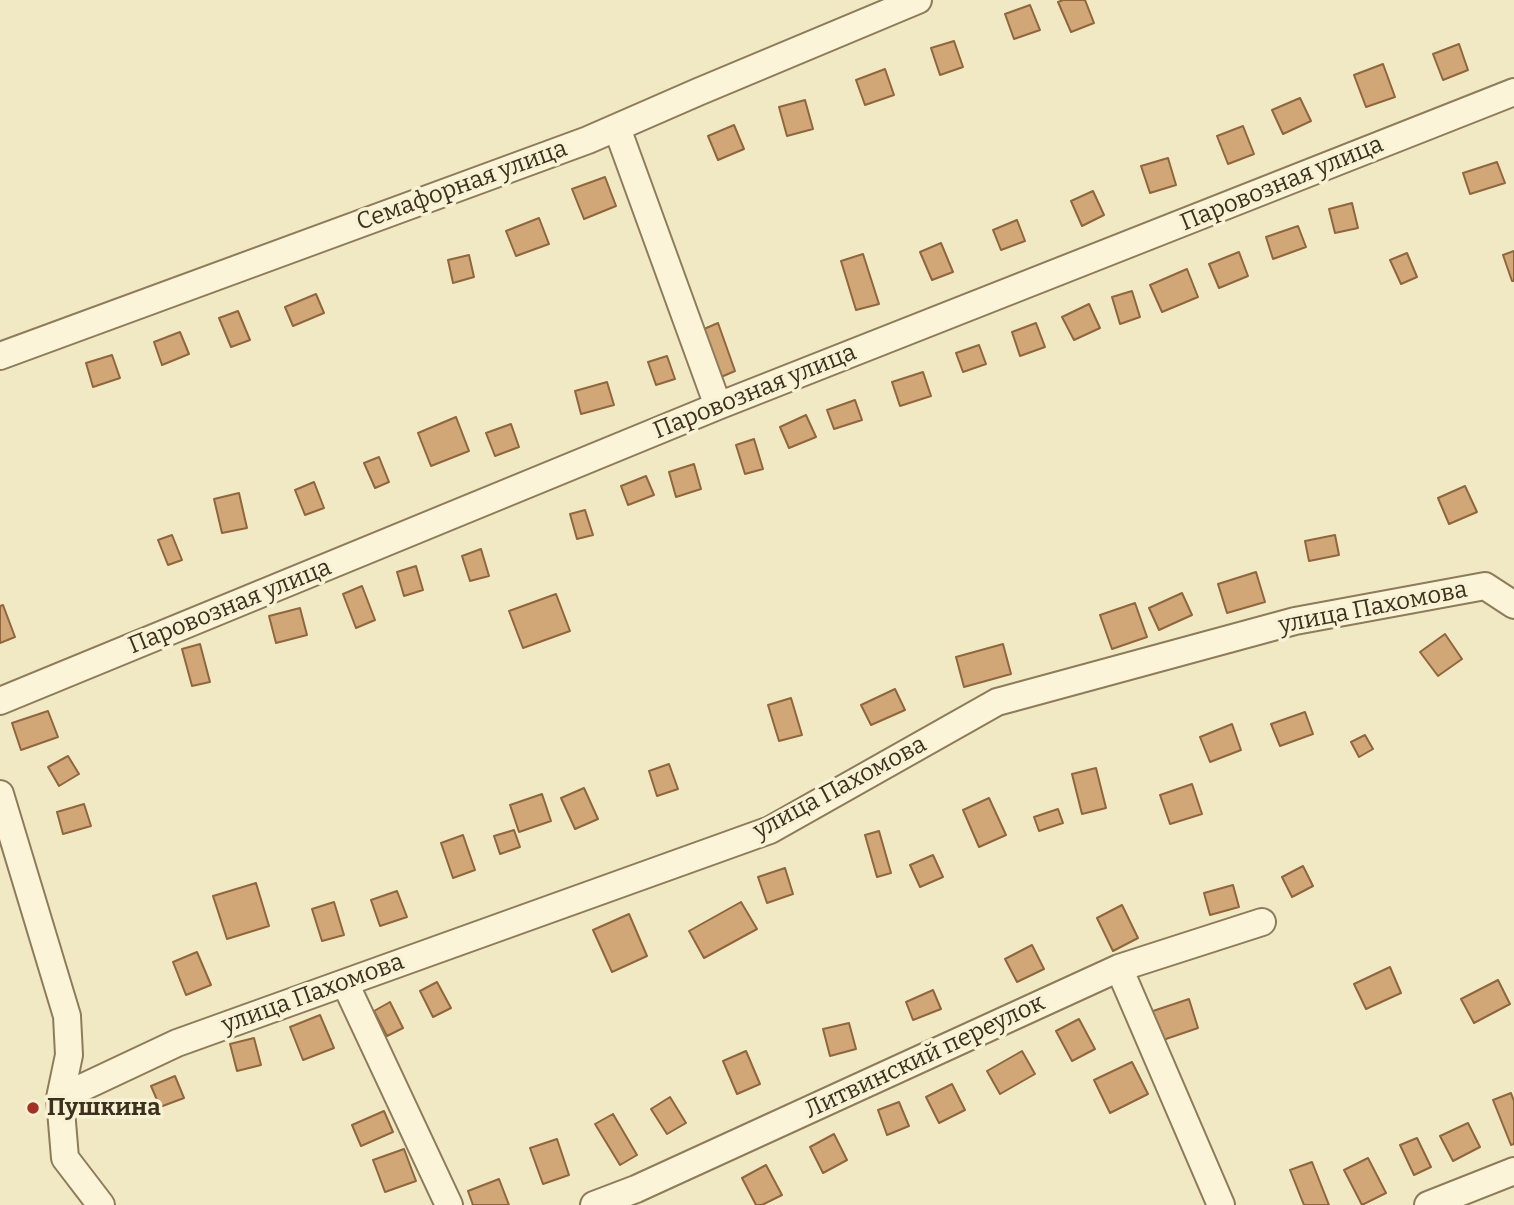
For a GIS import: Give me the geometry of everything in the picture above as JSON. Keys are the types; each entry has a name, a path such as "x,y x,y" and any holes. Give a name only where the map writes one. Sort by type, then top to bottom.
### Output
{"street":[{"name":"Семафорная улица","path":"0,356 575,145 918,0"},
{"name":"Паровозная улица","path":"0,701 718,406 1514,92"},
{"path":"617,128 718,406"},
{"name":"улица Пахомова","path":"60,1098 177,1044 770,830 997,702 1295,621 1485,586 1514,605"},
{"path":"0,794 67,1016 69,1055 60,1098 65,1158 101,1205"},
{"name":"Литвинский переулок","path":"594,1205 649,1183 1119,968 1262,922"},
{"path":"1119,968 1221,1205"},
{"path":"345,983 449,1205"},
{"path":"1428,1205 1514,1171"}],"building":[{"path":"1085,0 1094,23 1071,32 1058,2"},
{"path":"1030,5 1040,30 1014,39 1005,14"},
{"path":"954,41 963,67 940,75 931,48"},
{"path":"1459,44 1468,70 1443,80 1433,54"},
{"path":"1383,64 1395,97 1366,107 1354,75"},
{"path":"885,69 894,95 865,105 856,80"},
{"path":"1300,98 1311,121 1283,134 1272,110"},
{"path":"805,100 813,129 787,136 779,107"},
{"path":"734,125 744,149 718,160 708,136"},
{"path":"1243,126 1254,154 1228,164 1217,136"},
{"path":"1168,158 1176,185 1150,193 1141,166"},
{"path":"1497,162 1505,183 1470,194 1463,173"},
{"path":"605,177 616,206 584,219 572,189"},
{"path":"1093,191 1104,215 1082,226 1071,201"},
{"path":"1352,203 1358,228 1335,233 1329,209"},
{"path":"539,218 549,244 516,256 506,231"},
{"path":"1017,220 1025,241 1001,250 993,230"},
{"path":"1298,226 1306,247 1273,259 1266,237"},
{"path":"941,243 953,272 932,280 920,252"},
{"path":"1514,251 1514,281 1512,281 1503,255"},
{"path":"1239,252 1248,276 1219,288 1209,264"},
{"path":"1407,253 1417,277 1401,284 1390,260"},
{"path":"863,254 879,304 856,310 841,261"},
{"path":"469,255 474,277 453,283 448,260"},
{"path":"1187,269 1198,297 1162,312 1150,285"},
{"path":"1132,291 1140,317 1120,324 1112,297"},
{"path":"316,294 324,313 293,326 285,307"},
{"path":"1089,304 1100,328 1074,340 1062,317"},
{"path":"238,311 250,340 231,347 219,318"},
{"path":"718,323 735,371 721,377 704,329"},
{"path":"1036,323 1045,347 1020,356 1012,332"},
{"path":"180,332 189,354 162,365 154,342"},
{"path":"979,345 986,364 963,372 956,353"},
{"path":"112,355 120,378 93,387 86,363"},
{"path":"667,356 675,379 656,385 648,362"},
{"path":"923,372 931,396 900,406 892,382"},
{"path":"607,382 614,405 581,414 575,391"},
{"path":"855,400 862,420 834,429 827,410"},
{"path":"806,415 816,437 789,448 780,427"},
{"path":"456,417 469,451 431,466 418,433"},
{"path":"511,424 519,447 495,456 486,433"},
{"path":"754,439 763,469 745,474 736,445"},
{"path":"379,457 389,482 375,488 364,463"},
{"path":"694,464 701,489 676,497 669,472"},
{"path":"646,476 654,495 628,505 621,486"},
{"path":"314,482 324,508 305,515 295,490"},
{"path":"1465,486 1477,512 1449,524 1438,498"},
{"path":"239,493 247,528 222,533 214,499"},
{"path":"585,510 593,535 577,539 570,514"},
{"path":"172,535 182,560 168,565 158,540"},
{"path":"1335,535 1339,555 1309,561 1305,541"},
{"path":"481,549 489,576 470,581 462,556"},
{"path":"416,566 423,590 404,596 397,572"},
{"path":"1256,572 1265,602 1227,613 1218,584"},
{"path":"362,586 375,620 356,628 343,594"},
{"path":"1182,593 1192,615 1159,630 1149,608"},
{"path":"556,594 570,631 523,648 509,611"},
{"path":"1135,603 1147,637 1112,649 1100,615"},
{"path":"3,605 15,637 0,643 0,606"},
{"path":"300,608 307,635 276,643 269,616"},
{"path":"1445,634 1462,659 1438,676 1420,652"},
{"path":"200,644 210,682 192,686 182,649"},
{"path":"1003,644 1011,674 964,687 956,657"},
{"path":"895,689 905,710 871,725 861,705"},
{"path":"791,698 802,735 779,741 768,705"},
{"path":"48,711 58,737 21,750 12,723"},
{"path":"1305,712 1313,734 1280,746 1271,724"},
{"path":"1232,724 1241,750 1210,762 1200,737"},
{"path":"1365,735 1373,749 1359,757 1351,742"},
{"path":"68,756 79,774 59,786 48,767"},
{"path":"669,764 678,789 657,796 649,771"},
{"path":"1096,768 1106,808 1082,814 1072,774"},
{"path":"1192,784 1202,814 1170,824 1160,795"},
{"path":"584,788 598,819 575,829 561,798"},
{"path":"542,794 551,821 519,832 510,805"},
{"path":"989,798 1006,835 979,847 963,810"},
{"path":"84,804 91,826 63,834 57,812"},
{"path":"1058,809 1063,823 1039,831 1034,817"},
{"path":"514,830 520,847 500,854 494,836"},
{"path":"879,831 891,873 877,877 865,835"},
{"path":"463,835 475,870 453,878 441,843"},
{"path":"933,855 943,877 920,887 910,865"},
{"path":"1303,866 1313,886 1292,897 1282,877"},
{"path":"785,868 793,894 767,903 758,877"},
{"path":"256,883 269,926 227,939 213,896"},
{"path":"1233,885 1239,907 1210,915 1204,893"},
{"path":"397,891 407,917 380,926 371,900"},
{"path":"334,902 344,935 322,941 312,909"},
{"path":"741,902 757,929 704,958 689,931"},
{"path":"1122,905 1138,938 1113,951 1097,918"},
{"path":"629,914 647,956 612,972 593,930"},
{"path":"1032,945 1044,969 1017,982 1005,959"},
{"path":"197,952 211,985 186,995 173,962"},
{"path":"1390,967 1401,993 1366,1009 1354,984"},
{"path":"1498,980 1510,1004 1474,1023 1461,999"},
{"path":"437,982 451,1008 433,1017 420,991"},
{"path":"933,990 941,1009 913,1020 906,1002"},
{"path":"1189,999 1198,1028 1160,1041 1150,1012"},
{"path":"390,1002 403,1028 387,1036 374,1011"},
{"path":"320,1015 334,1048 303,1060 290,1027"},
{"path":"1079,1019 1095,1049 1072,1061 1056,1031"},
{"path":"849,1023 856,1049 830,1056 823,1029"},
{"path":"254,1038 261,1065 237,1071 230,1044"},
{"path":"746,1051 760,1084 737,1094 723,1061"},
{"path":"1022,1051 1035,1074 1000,1094 987,1071"},
{"path":"1132,1062 1148,1094 1110,1113 1094,1080"},
{"path":"175,1076 184,1098 160,1107 151,1086"},
{"path":"952,1084 965,1110 939,1123 926,1097"},
{"path":"1511,1093 1514,1101 1514,1144 1511,1145 1493,1100"},
{"path":"670,1097 686,1123 667,1134 651,1109"},
{"path":"899,1102 909,1126 887,1135 878,1110"},
{"path":"384,1111 393,1132 361,1146 352,1125"},
{"path":"613,1114 637,1155 620,1165 595,1124"},
{"path":"1468,1123 1480,1147 1453,1161 1440,1136"},
{"path":"834,1134 847,1160 823,1173 810,1147"},
{"path":"1417,1138 1431,1167 1414,1175 1400,1145"},
{"path":"557,1139 569,1175 543,1184 530,1148"},
{"path":"404,1149 416,1181 385,1192 373,1160"},
{"path":"1368,1158 1386,1193 1362,1205 1344,1170"},
{"path":"1312,1162 1329,1205 1304,1205 1290,1170"},
{"path":"766,1165 782,1195 762,1205 756,1205 742,1178"},
{"path":"499,1179 509,1205 473,1205 468,1191"}],"place":[{"name":"Пушкина","path":"33,1108"}]}
